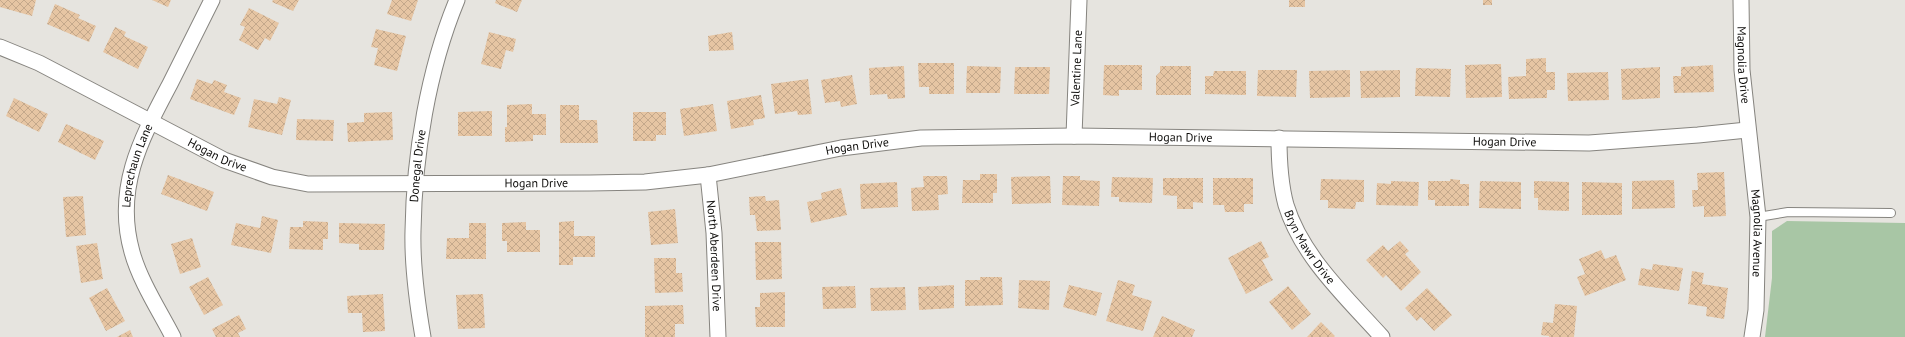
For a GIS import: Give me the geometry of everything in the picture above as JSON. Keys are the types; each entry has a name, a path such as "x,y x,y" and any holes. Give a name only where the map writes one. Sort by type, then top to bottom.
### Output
{"street":[{"name":"Leprechaun Lane","path":"172,337 137,265 128,231 126,200 133,162 150,122 212,0"},
{"name":"Donegal Drive","path":"423,337 416,290 412,233 420,142 438,58 458,0"},
{"name":"Valentine Lane","path":"1074,136 1079,0"},
{"name":"Magnolia Drive","path":"1741,0 1742,70 1747,130"},
{"name":"Hogan Drive","path":"0,47 39,63 224,160 272,177 308,184 645,182 708,175 841,148 921,138 1074,136 1589,143 1747,130"},
{"name":"Magnolia Avenue","path":"1747,130 1758,216 1756,310 1752,337"},
{"name":"Bryn Mawr Drive","path":"1279,138 1283,192 1290,216 1300,237 1323,270 1382,337"},
{"name":"North Aberdeen Drive","path":"708,175 714,233 718,337"}],"lane":[{"path":"1758,216 1788,212 1891,213"}],"green space":[{"path":"1787,221 1905,223 1905,337 1765,337 1772,278 1772,231"}],"building":[{"path":"0,0 36,0 32,16 0,7"},
{"path":"152,0 171,0 168,7"},
{"path":"273,0 299,0 293,11 272,2"},
{"path":"392,0 418,0 411,21 387,14"},
{"path":"496,0 522,0 517,12 495,3"},
{"path":"1289,0 1305,0 1305,7 1289,7"},
{"path":"1483,0 1492,0 1492,5 1483,5"},
{"path":"55,4 80,15 78,18 96,26 89,42 47,24"},
{"path":"249,8 279,23 270,41 265,38 258,50 239,40 245,27 240,25"},
{"path":"115,27 126,32 124,36 148,47 138,69 103,52"},
{"path":"376,29 406,36 397,71 374,65 378,48 371,47"},
{"path":"489,32 516,39 513,52 506,50 501,69 481,64"},
{"path":"732,32 734,50 709,51 708,36"},
{"path":"1546,58 1546,72 1555,72 1555,90 1547,90 1547,98 1509,99 1508,77 1526,76 1526,59"},
{"path":"918,63 954,63 954,94 929,94 929,87 919,87"},
{"path":"1501,64 1502,97 1466,98 1465,65"},
{"path":"1104,65 1142,65 1142,90 1119,90 1119,96 1103,95"},
{"path":"1713,65 1714,92 1674,93 1673,76 1681,76 1681,67"},
{"path":"904,66 905,98 888,99 887,94 870,95 869,68"},
{"path":"967,66 1001,67 1000,93 966,93"},
{"path":"1160,66 1191,66 1191,95 1156,95 1156,76 1160,72"},
{"path":"1015,67 1050,67 1049,94 1014,94"},
{"path":"1660,67 1660,98 1622,100 1621,69"},
{"path":"1416,68 1451,69 1450,97 1415,96"},
{"path":"1258,70 1297,70 1296,97 1257,96"},
{"path":"1350,70 1350,97 1310,98 1309,71"},
{"path":"1400,70 1400,97 1361,98 1360,71"},
{"path":"1214,71 1246,71 1246,95 1205,94 1205,76 1213,76"},
{"path":"1608,72 1609,100 1568,101 1567,73"},
{"path":"852,75 857,104 841,107 840,101 825,103 821,80"},
{"path":"197,79 212,84 214,80 227,85 224,92 241,98 234,115 190,99"},
{"path":"808,79 812,114 798,115 797,111 775,114 771,84"},
{"path":"761,95 765,118 753,120 754,125 731,129 727,101"},
{"path":"279,97 291,100 282,135 248,127 254,99 277,104"},
{"path":"14,98 48,114 39,132 6,116"},
{"path":"532,104 532,114 546,114 546,135 533,135 533,141 505,142 507,105"},
{"path":"713,104 717,131 684,136 680,109"},
{"path":"560,105 579,105 579,120 597,120 598,143 560,143"},
{"path":"492,111 492,136 458,136 458,112"},
{"path":"392,112 393,140 348,142 347,123 364,122 364,113"},
{"path":"633,112 666,112 666,135 656,135 656,141 633,141"},
{"path":"297,119 334,120 333,141 296,140"},
{"path":"66,124 104,141 95,160 58,142"},
{"path":"1724,172 1726,216 1704,217 1704,206 1693,207 1692,190 1698,190 1697,173"},
{"path":"980,174 997,174 997,193 993,193 993,203 962,203 963,180 980,180"},
{"path":"168,175 214,192 207,211 161,194"},
{"path":"923,176 947,176 948,194 938,195 939,210 912,211 911,188 924,187"},
{"path":"1050,176 1051,203 1012,204 1011,177"},
{"path":"1063,176 1080,176 1080,180 1100,181 1099,206 1062,205"},
{"path":"1112,177 1153,178 1152,203 1119,202 1119,197 1111,197"},
{"path":"1163,178 1203,178 1203,203 1193,202 1193,209 1177,209 1177,196 1163,195"},
{"path":"1213,178 1253,178 1253,204 1244,204 1244,212 1225,212 1224,205 1213,205"},
{"path":"1321,179 1364,180 1364,202 1356,202 1355,209 1328,208 1328,200 1320,200"},
{"path":"1450,179 1460,180 1460,184 1469,184 1469,206 1435,206 1435,200 1428,200 1428,181 1450,181"},
{"path":"1674,180 1675,208 1632,209 1632,181"},
{"path":"1391,181 1419,182 1418,206 1376,205 1377,183 1391,184"},
{"path":"1480,181 1521,182 1521,209 1479,208"},
{"path":"1534,181 1569,182 1569,211 1538,210 1538,198 1534,198"},
{"path":"897,182 898,207 861,209 860,184"},
{"path":"1582,182 1622,183 1622,215 1582,215"},
{"path":"841,188 847,215 811,223 807,202 822,199 821,193"},
{"path":"83,196 86,235 66,237 63,197"},
{"path":"765,196 766,201 779,200 781,230 757,231 755,215 750,215 749,197"},
{"path":"675,209 678,243 651,245 648,212"},
{"path":"262,216 278,220 271,253 231,245 236,223 260,228"},
{"path":"303,221 328,222 328,239 323,239 323,250 289,249 290,227 303,227"},
{"path":"574,221 574,236 595,236 595,257 573,257 573,265 559,265 559,222"},
{"path":"526,222 526,230 540,230 540,252 507,252 507,241 502,241 502,223"},
{"path":"339,223 385,224 384,250 359,250 359,244 339,243"},
{"path":"469,223 486,223 486,259 446,259 447,238 469,238"},
{"path":"192,238 201,267 180,274 171,244"},
{"path":"1261,241 1269,257 1262,260 1273,280 1246,294 1228,258"},
{"path":"1400,241 1409,251 1405,254 1421,272 1401,291 1386,275 1383,278 1366,260 1383,245 1388,251"},
{"path":"755,242 781,242 782,279 756,280"},
{"path":"97,243 103,279 81,283 76,246"},
{"path":"1601,250 1605,259 1616,255 1626,280 1585,296 1577,277 1585,274 1579,259"},
{"path":"654,258 676,258 676,273 682,273 683,292 655,293"},
{"path":"1653,264 1683,268 1679,291 1638,285 1641,268 1652,270"},
{"path":"1692,271 1704,273 1702,284 1728,288 1724,319 1706,316 1707,307 1688,304"},
{"path":"208,277 223,305 204,315 189,287"},
{"path":"980,277 1002,277 1003,305 965,306 965,280 980,280"},
{"path":"1019,280 1050,281 1049,310 1018,308"},
{"path":"1118,280 1135,285 1132,295 1152,301 1143,331 1106,321"},
{"path":"954,285 954,308 919,310 918,287"},
{"path":"1069,285 1102,293 1096,316 1063,307"},
{"path":"855,286 856,308 823,309 822,287"},
{"path":"1288,286 1311,314 1292,330 1269,302"},
{"path":"905,287 906,310 871,311 870,288"},
{"path":"107,288 125,321 106,331 89,298"},
{"path":"1427,288 1452,315 1434,331 1421,317 1417,321 1405,308"},
{"path":"785,292 785,327 756,327 755,307 760,307 760,293"},
{"path":"383,294 385,331 363,332 362,313 348,313 347,296"},
{"path":"483,294 485,328 458,329 456,295"},
{"path":"1555,304 1577,306 1574,337 1549,337 1541,335 1543,322 1553,323"},
{"path":"683,305 684,324 675,324 675,337 645,337 645,306"},
{"path":"239,315 246,329 238,333 240,337 216,337 212,329"},
{"path":"1162,316 1195,330 1192,337 1153,337"},
{"path":"1321,322 1335,336 1307,337"},
{"path":"130,330 133,337 117,337"}]}
